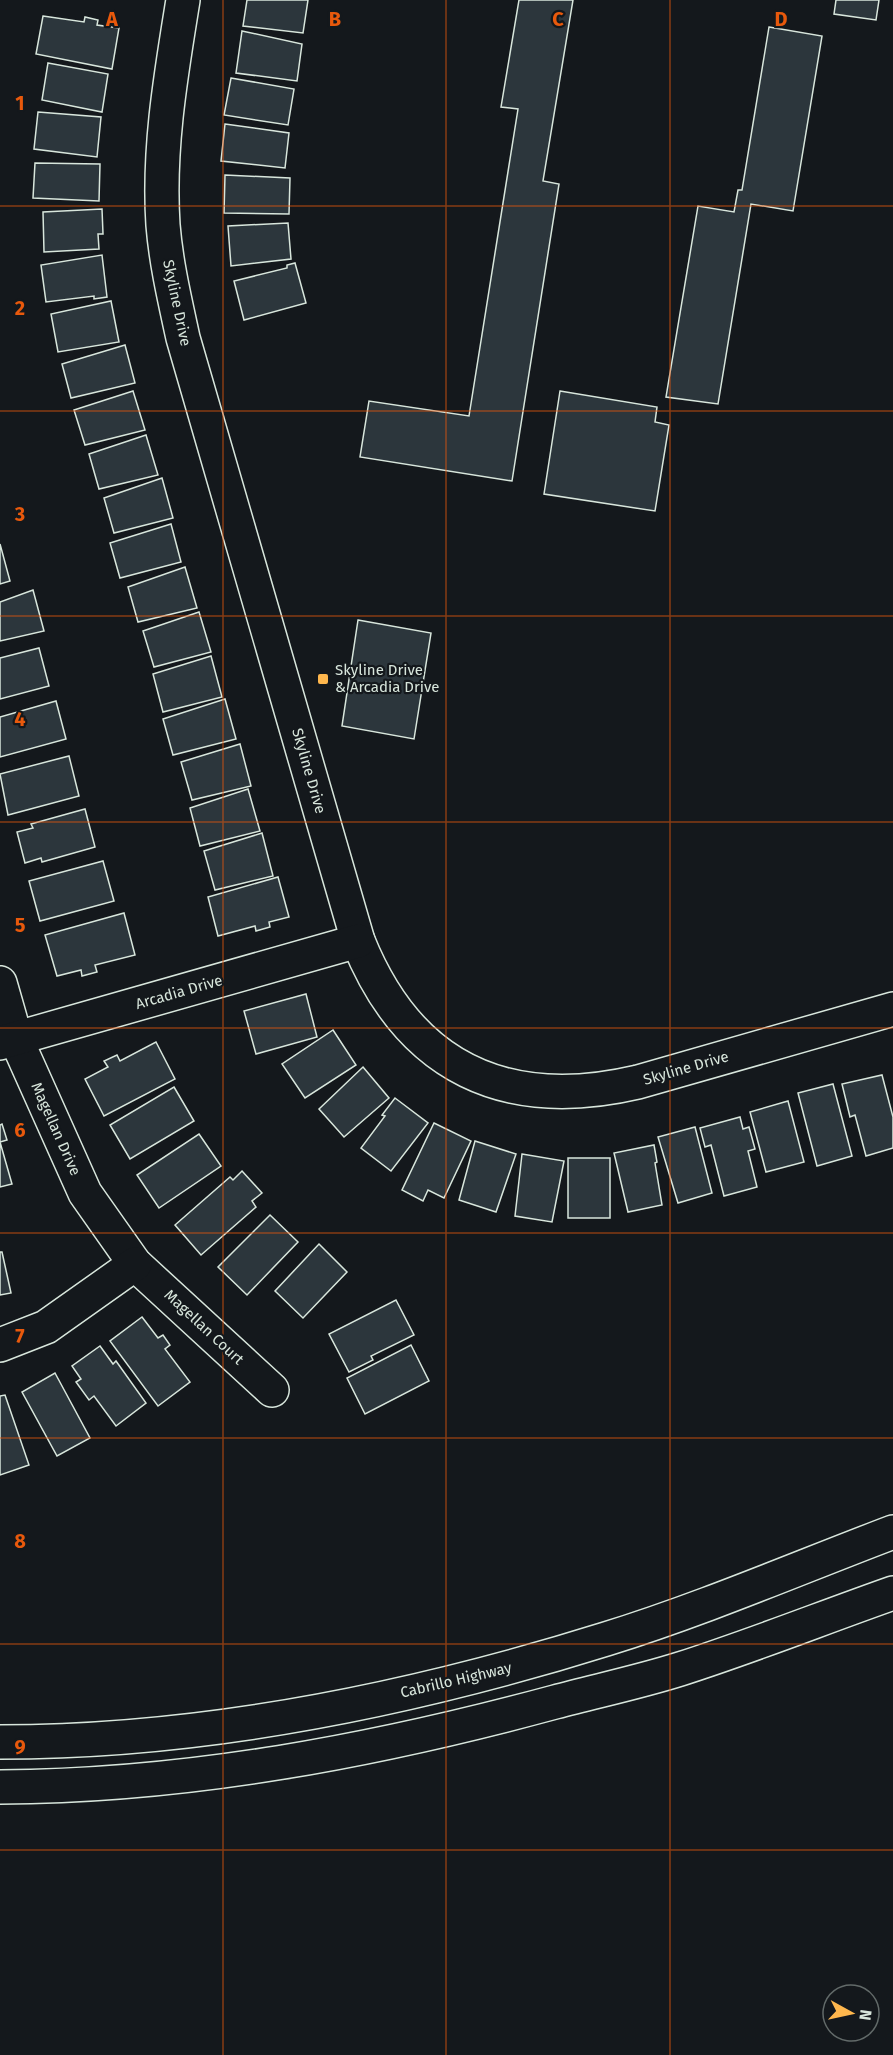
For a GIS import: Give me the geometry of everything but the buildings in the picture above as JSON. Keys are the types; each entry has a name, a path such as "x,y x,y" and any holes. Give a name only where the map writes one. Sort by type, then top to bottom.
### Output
{"main road":[{"name":"Skyline Drive","path":"183,0 167,108 162,168 163,225 170,281 183,339 358,941 372,977 395,1011 422,1040 453,1064 490,1081 530,1090 603,1090 893,1009"},
{"name":"Arcadia Drive","path":"8,1041 358,941"},
{"name":"Magellan Drive","path":"0,982 8,1041 85,1193 135,1264"},
{"path":"0,1345 46,1328 135,1264"},
{"name":"Magellan Court","path":"135,1264 272,1390"},
{"name":"Cabrillo Highway","path":"0,1742 116,1738 219,1726 316,1711 416,1690 511,1667 608,1638 893,1532"},
{"path":"0,1787 120,1783 225,1771 324,1755 426,1734 680,1669 893,1593"}],"place":[{"name":"Skyline Drive & Arcadia Drive","path":"323,679"}]}
